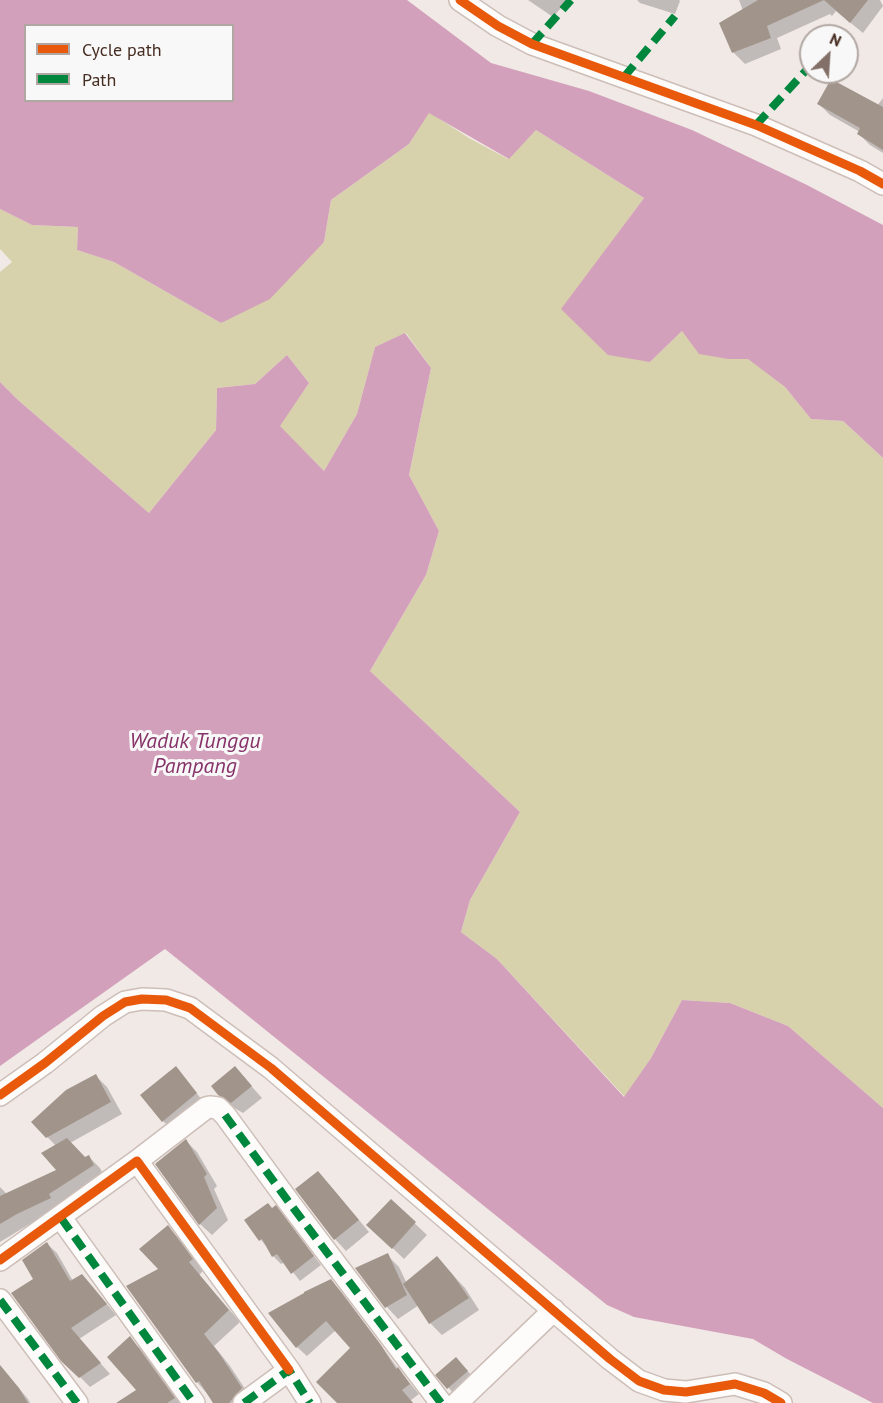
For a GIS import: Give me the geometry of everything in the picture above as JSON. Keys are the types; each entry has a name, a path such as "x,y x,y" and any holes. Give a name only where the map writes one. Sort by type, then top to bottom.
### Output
{"street":[{"path":"460,0 498,26 532,44 756,125 860,171 883,184"},
{"path":"0,1095 45,1063 103,1016 125,1002 142,999 166,1000 190,1008 271,1068 610,1359 639,1381 664,1390 686,1392 735,1384 764,1393 781,1403"},
{"path":"0,1260 61,1218 206,1108 218,1108 441,1403"},
{"path":"137,1161 289,1370 310,1403"},
{"path":"61,1218 194,1403"},
{"path":"0,1300 77,1403"},
{"path":"457,1403 554,1310"},
{"path":"244,1403 289,1370"}],"shaded area":[{"path":"429,112 469,138 508,159 536,130 644,198 562,309 650,362 682,331 728,359 748,358 785,387 811,419 843,421 883,458 883,1108 788,1026 730,1003 682,1000 651,1058 625,1097 497,959 461,932 470,900 520,812 370,671 426,575 439,531 409,475 431,368 406,333 375,347 357,414 324,471 279,426 309,383 287,355 255,384 217,388 216,430 149,513 0,382 0,272 12,262 0,249 0,209 32,225 78,227 77,250 114,262 221,323 324,242 331,200 409,144"}],"water":[{"path":"0,0 407,0 491,63 589,91 692,130 807,185 883,225 883,458 843,421 811,419 785,387 748,359 728,359 699,354 682,331 650,362 608,355 561,309 644,198 536,130 509,159 429,113 409,144 331,200 324,242 270,299 221,323 114,262 77,250 78,227 32,225 0,209"},
{"name":"Waduk Tunggu Pampang","path":"405,333 431,368 409,475 439,531 426,575 370,671 520,812 470,900 461,932 497,959 624,1097 651,1058 682,1000 730,1003 788,1026 883,1108 883,1403 873,1403 753,1339 634,1317 607,1305 165,949 0,1066 0,382 149,513 216,430 217,388 255,384 287,355 309,383 280,426 324,471 357,414 375,347"}],"building":[{"path":"758,0 824,0 767,26 771,38 732,53 719,23"},
{"path":"824,0 868,0 850,23"},
{"path":"828,84 840,84 883,107 883,150 857,134 860,128 817,104"},
{"path":"176,1066 197,1093 162,1122 140,1095"},
{"path":"235,1066 252,1086 231,1103 218,1095 211,1086"},
{"path":"96,1074 111,1102 46,1138 31,1122 66,1090"},
{"path":"67,1138 85,1157 89,1155 94,1165 49,1194 51,1198 0,1224 0,1196 56,1170 41,1153"},
{"path":"186,1139 207,1174 204,1177 217,1208 199,1225 155,1164"},
{"path":"318,1171 359,1220 334,1240 295,1189"},
{"path":"391,1199 416,1222 392,1249 366,1225"},
{"path":"268,1203 272,1208 276,1205 314,1256 291,1274 277,1254 272,1257 262,1239 259,1241 244,1220"},
{"path":"168,1225 193,1259 189,1262 229,1310 204,1334 242,1388 229,1403 213,1403 199,1381 196,1383 126,1286 158,1269 139,1249"},
{"path":"47,1242 70,1281 82,1274 107,1304 71,1328 101,1363 79,1378 61,1361 11,1293 33,1279 22,1260"},
{"path":"388,1253 407,1295 385,1308 355,1268"},
{"path":"437,1256 469,1298 429,1324 403,1284"},
{"path":"331,1279 381,1345 396,1369 398,1367 410,1384 402,1390 413,1403 337,1403 316,1382 350,1348 326,1321 296,1348 268,1313"},
{"path":"130,1336 175,1398 167,1403 116,1403 136,1390 107,1357"},
{"path":"456,1357 468,1371 447,1389 435,1375"},
{"path":"0,1365 19,1388 28,1403 0,1403"}],"marked path":[{"path":"532,44 571,0"},
{"path":"624,77 675,16"},
{"path":"756,125 799,78"},
{"path":"225,1115 441,1403"},
{"path":"61,1218 194,1403"},
{"path":"0,1300 77,1403"},
{"path":"244,1403 289,1370 310,1403"}],"cycle path":[{"path":"460,0 498,26 532,44 756,125 860,171 883,184"},
{"path":"0,1095 45,1063 103,1016 125,1002 142,999 166,1000 190,1008 271,1068 610,1359 639,1381 664,1390 686,1392 735,1384 764,1393 781,1403"},
{"path":"0,1260 137,1161 289,1370"}]}
